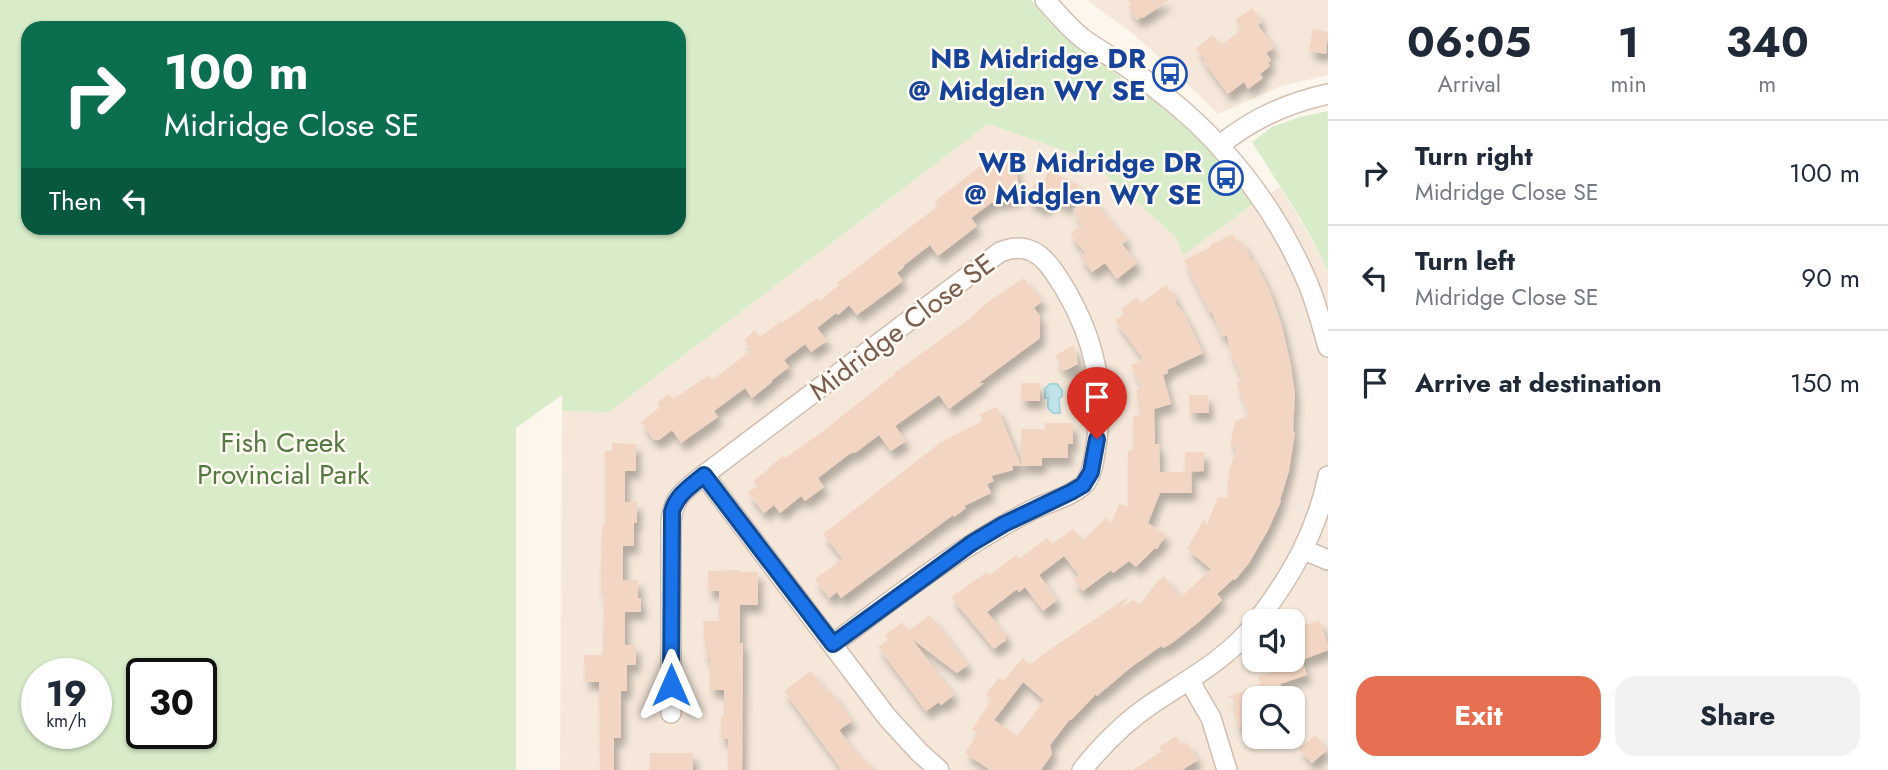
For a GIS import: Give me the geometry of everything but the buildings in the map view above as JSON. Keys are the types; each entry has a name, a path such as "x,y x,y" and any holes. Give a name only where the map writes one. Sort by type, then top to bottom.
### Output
{"street":[{"path":"1045,0 1081,37 1129,68 1174,103 1219,146 1258,195 1299,262 1317,307 1328,347"},
{"path":"1219,146 1246,125 1278,109 1328,94"},
{"name":"Midridge Close SE","path":"671,713 672,512 679,496 1000,252 1008,248 1025,248 1039,254 1072,302 1092,346 1100,416 1093,465 1087,479 1083,485 1071,492 1004,524 972,543 833,644"},
{"path":"704,475 887,716 939,770"},
{"path":"1266,609 1282,589 1304,550 1320,511 1328,476"},
{"path":"1304,550 1328,560"},
{"path":"1082,770 1111,737 1150,705 1222,656 1242,636"},
{"path":"1189,680 1211,718 1227,770"}],"shaded area":[{"path":"1087,0 1328,0 1328,75 1281,86 1218,114 1132,33"},
{"path":"988,124 1088,159 1176,237 1183,254 1280,187 1328,271 1328,770 560,770 562,411 609,412"}],"green space":[{"name":"Fish Creek Provincial Park","path":"0,0 1031,0 1052,25 1155,101 1216,154 1253,204 1183,255 1176,237 1088,159 988,124 609,412 562,411 562,395 516,428 516,770 0,770"},
{"path":"1328,111 1328,271 1302,221 1252,142 1272,127"}],"water":[{"path":"1050,384 1057,384 1062,390 1059,399 1060,413 1053,413 1048,408 1045,389"}],"place":[{"name":"NB Midridge DR @ Midglen WY SE","path":"1170,74"},
{"name":"WB Midridge DR @ Midglen WY SE","path":"1226,178"}],"route":[{"path":"671,685 672,512 679,496 704,475 833,644 972,543 1083,485 1091,472 1097,439"}]}
